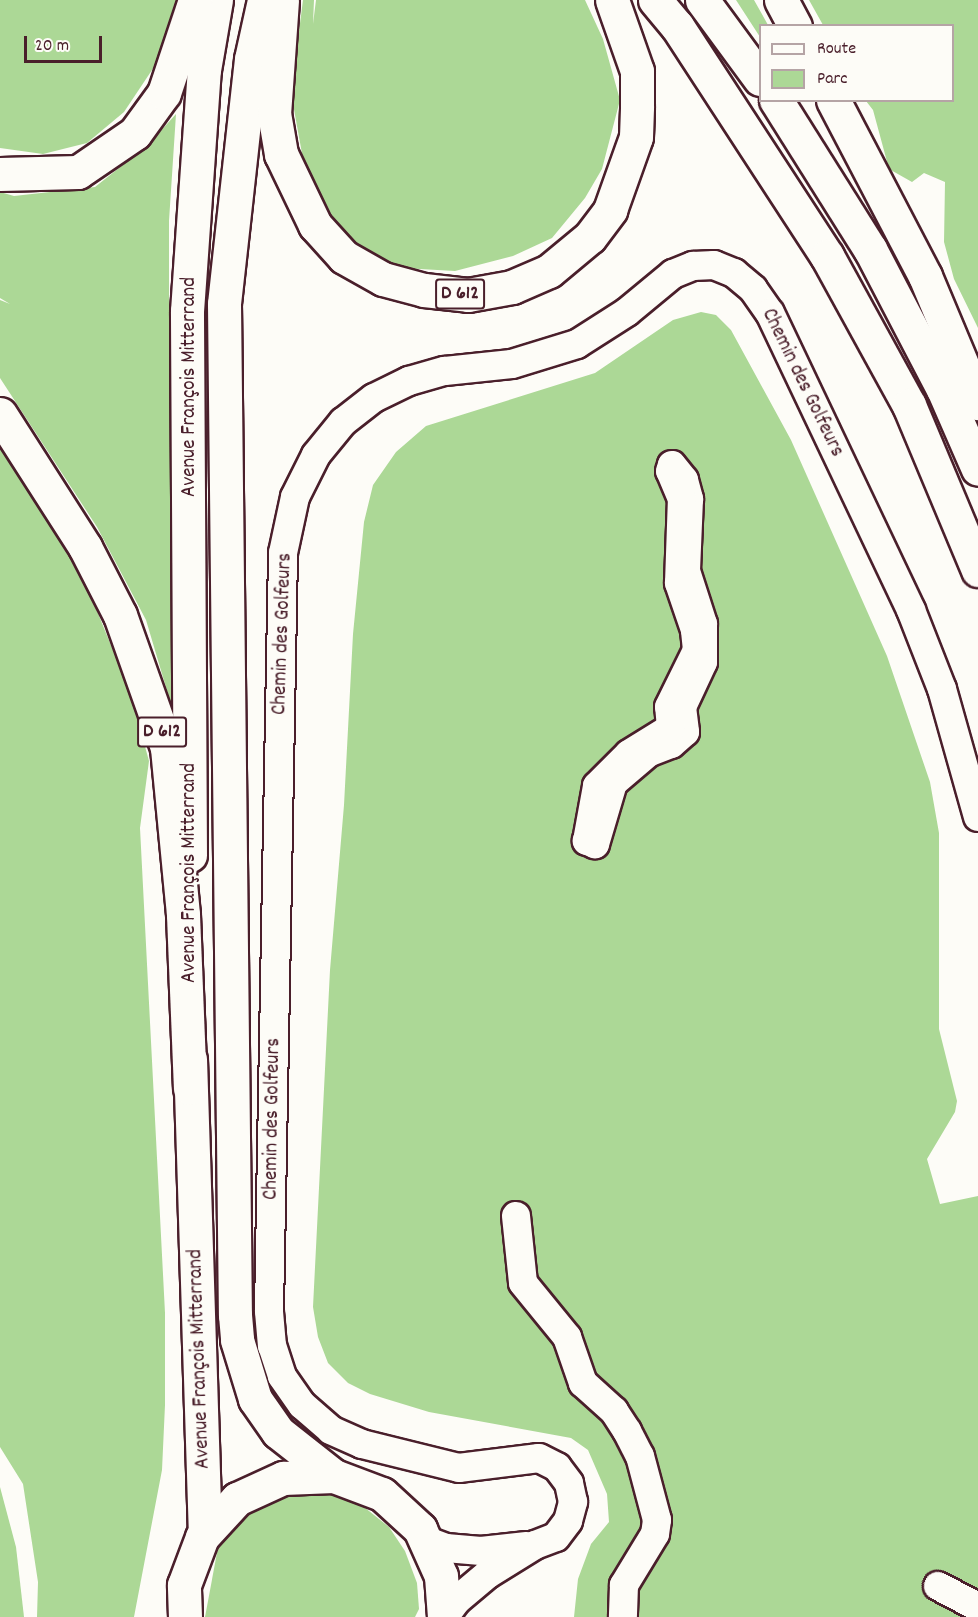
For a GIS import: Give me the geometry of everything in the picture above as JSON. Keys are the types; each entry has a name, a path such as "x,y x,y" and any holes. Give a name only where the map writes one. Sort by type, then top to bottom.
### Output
{"main road":[{"path":"0,174 78,172 135,133 164,93 195,0"},
{"name":"Avenue François Mitterrand","path":"205,1532 189,1088 187,311 204,70 216,0"},
{"name":"Avenue François Mitterrand","path":"264,0 251,59 224,304 235,1315 237,1340 255,1399 278,1432 334,1476"},
{"name":"D 612","path":"282,0 274,113 281,154 315,225 344,257 384,279 424,291 468,295 513,286 549,272 590,237 610,210 636,137 637,83 627,35 612,0"},
{"path":"655,0 677,26 827,256 909,405 978,570"},
{"path":"702,0 759,78"},
{"path":"781,0 794,24"},
{"path":"777,102 870,249 943,389 978,469"},
{"path":"835,102 925,276 978,403"},
{"name":"D 612","path":"0,414 85,547 120,615 167,748 183,915 189,1088"},
{"path":"185,1617 184,1585 205,1532 237,1499 283,1478 334,1476 382,1494 427,1541 441,1576 444,1617"}],"street":[{"name":"Chemin des Golfeurs","path":"444,1617 457,1600 488,1574 535,1545 556,1537 568,1521 573,1502 569,1483 557,1467 539,1458 520,1458 478,1468 459,1468 362,1444 331,1430 302,1405 282,1376 272,1346 269,1311 283,554 296,497 316,455 343,422 374,398 409,381 445,371 512,364 577,344 627,312 673,274 693,266 714,265 734,273 753,289 770,313 911,610 942,689 978,817"},
{"path":"672,465 684,480 689,499 686,571 702,624 703,662 682,707 685,732 671,744 648,753 613,783 608,790 597,841 595,844 587,841 600,782 629,754 671,728 671,701 697,650 695,630 679,583 682,499 670,471 672,465"},
{"path":"516,1215 524,1283 567,1338 583,1383 614,1412 640,1456 657,1520 655,1534 624,1585 623,1617"},
{"name":"Chemin des Golfeurs","path":"427,1541 446,1548 481,1551 535,1545"},
{"path":"938,1586 978,1607"}],"green space":[{"path":"0,0 177,0 160,58 124,112 87,143 43,154 0,148"},
{"path":"303,0 314,0 313,24 316,0 585,0 603,39 620,100 602,169 585,198 552,238 513,256 455,271 402,268 352,245 320,203 303,159 291,93"},
{"path":"736,0 754,0 767,24 759,24 759,35"},
{"path":"809,0 978,0 978,328 954,279 944,242 945,182 924,173 912,182 889,169 873,110 867,102 954,102 954,24 822,24"},
{"path":"176,114 169,221 169,351 179,731 146,620 97,527 0,378 0,300 10,304 0,298 0,192 14,196 95,187 148,145"},
{"path":"701,312 716,315 731,330 791,440 887,656 930,782 939,833 939,1029 957,1101 955,1112 927,1159 940,1204 978,1196 978,1617 574,1617 578,1579 591,1544 609,1522 607,1494 588,1450 571,1438 429,1412 370,1394 348,1383 328,1363 318,1337 313,1307 330,970 344,805 353,634 364,522 373,485 396,452 426,426 595,373 673,320"},
{"path":"0,447 43,508 86,584 130,692 149,761 140,828 165,1313 165,1405 162,1470 134,1617 37,1617 38,1582 23,1484 0,1447"},
{"path":"0,1487 16,1547 24,1617 0,1617"},
{"path":"303,1493 334,1495 364,1507 389,1527 405,1551 417,1583 419,1609 415,1617 205,1617 219,1542 234,1521 273,1498"}]}
